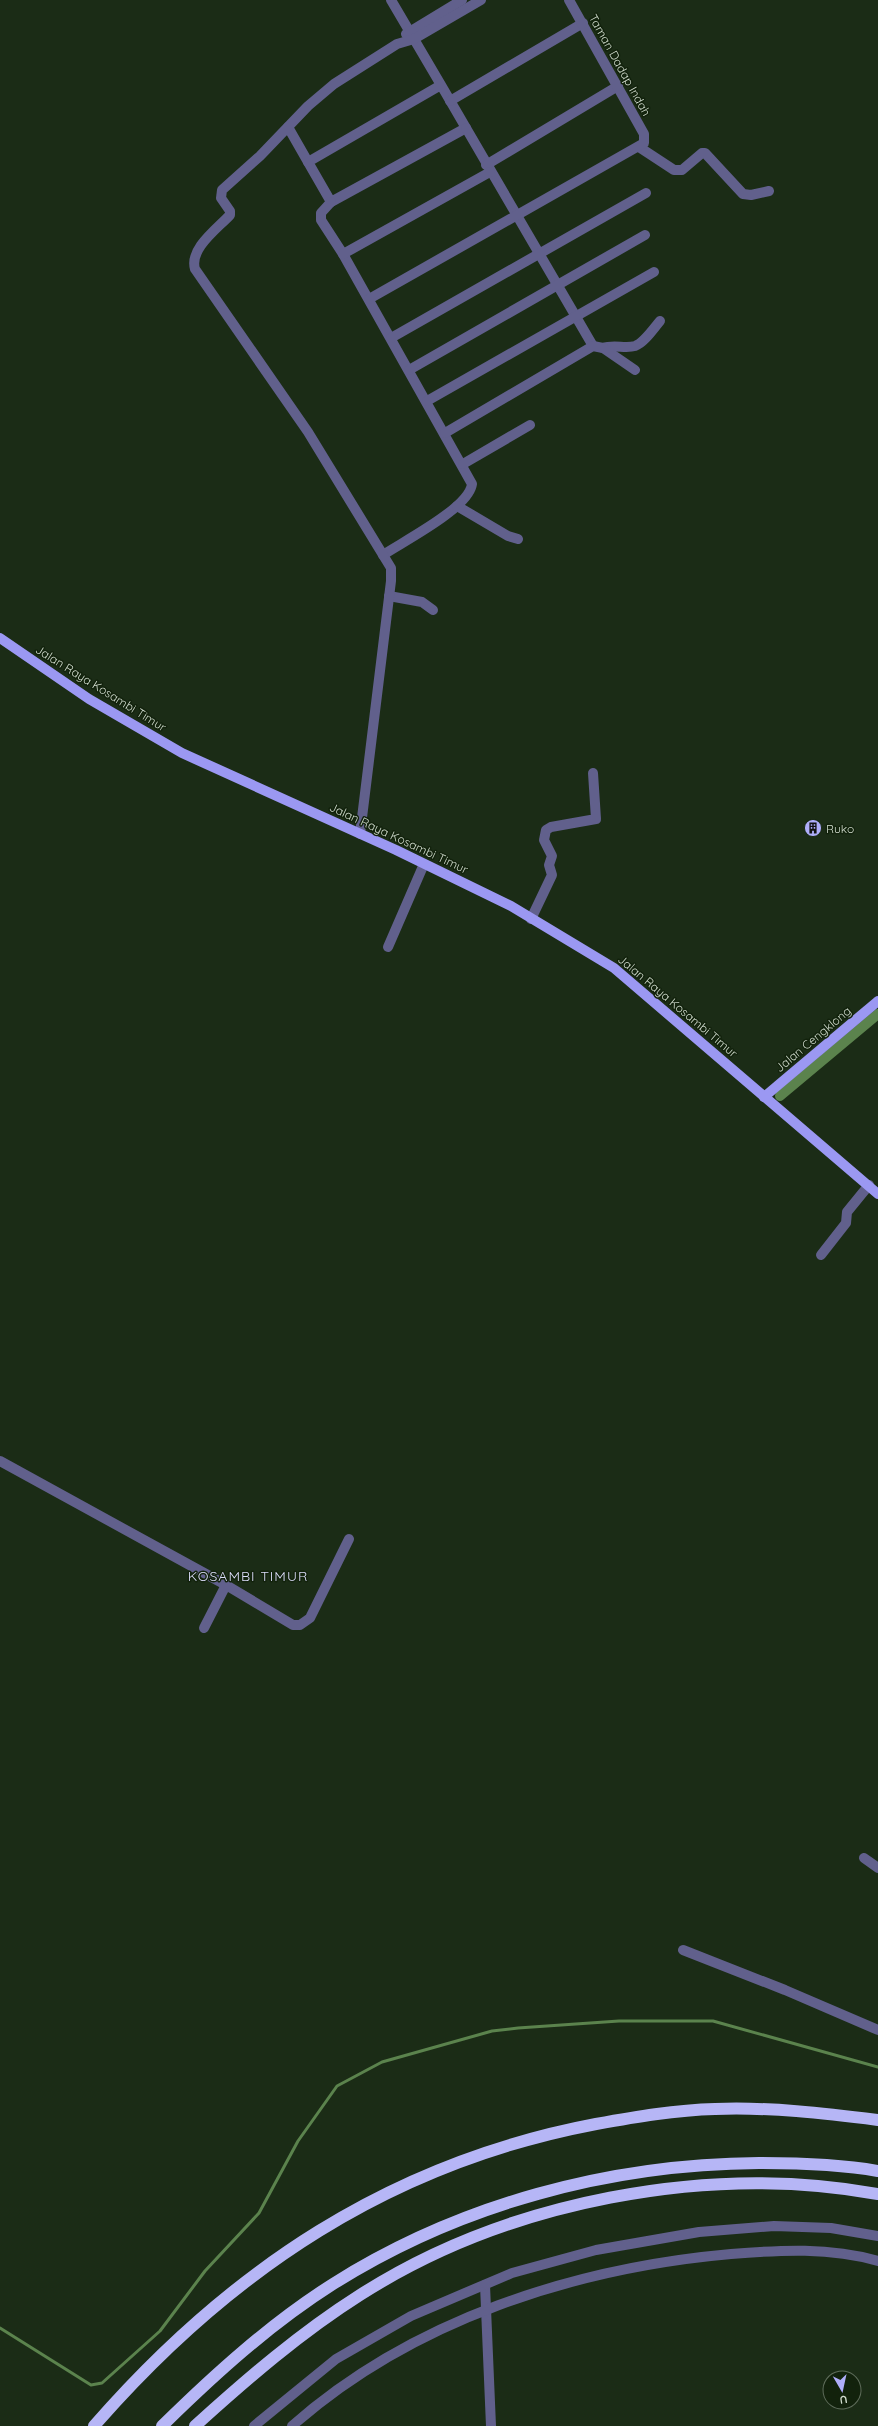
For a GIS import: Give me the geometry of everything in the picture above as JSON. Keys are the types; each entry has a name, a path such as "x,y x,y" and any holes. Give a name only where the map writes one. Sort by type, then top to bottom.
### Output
{"highway":[{"path":"94,2426 124,2392 180,2335 260,2270 292,2247 352,2211 411,2182 454,2164 536,2138 615,2121 677,2111 754,2109 840,2115 878,2120"},
{"path":"162,2426 205,2384 266,2332 333,2284 398,2247 466,2216 542,2191 625,2174 705,2163 785,2163 855,2166 878,2171"},
{"path":"195,2426 273,2357 360,2294 412,2265 448,2249 519,2222 578,2205 629,2195 709,2185 779,2184 835,2188 878,2194"}],"main road":[{"name":"Jalan Raya Kosambi Timur","path":"2,642 95,702 182,753 424,864 531,918 614,968 878,1194"},
{"name":"Jalan Cengklong","path":"764,1097 878,1001"}],"street":[{"path":"391,0 576,317 598,347 635,370"},
{"path":"360,834 392,571 308,432 194,265 196,252 230,215 220,192 260,156 308,106 334,84 462,0"},
{"path":"412,34 481,0"},
{"name":"Taman Dadap Indah","path":"569,0 644,134 642,145"},
{"path":"450,101 583,23"},
{"path":"308,162 441,85"},
{"path":"344,254 488,168 618,86"},
{"path":"288,127 331,202"},
{"path":"383,555 457,506 472,489 472,484 463,464 368,299 344,254 320,217 321,213 331,202 466,128"},
{"path":"368,299 642,145 674,170 682,170 706,152 743,194 751,195 769,191"},
{"path":"391,338 646,194"},
{"path":"409,370 645,236"},
{"path":"427,401 654,272"},
{"path":"445,433 598,347 612,345 630,346 639,344 660,321"},
{"path":"463,464 530,424"},
{"path":"457,506 508,536 518,539"},
{"path":"389,596 422,602 433,610"},
{"path":"531,918 552,875 549,865 552,856 544,840 546,830 551,827 596,820 593,773"},
{"path":"388,947 424,864"},
{"path":"821,1255 846,1223 847,1212 869,1185"},
{"path":"0,1461 226,1585 292,1625 300,1625 310,1618 348,1539"},
{"path":"204,1628 226,1585"},
{"path":"864,1858 878,1868"},
{"path":"683,1950 786,1990 878,2030"},
{"path":"254,2426 336,2359 411,2316 512,2273 596,2250 699,2232 774,2226 831,2228 878,2236"},
{"path":"292,2426 350,2379 422,2338 520,2296 602,2274 702,2257 782,2251 833,2252 878,2261"},
{"path":"485,2285 491,2426"}],"waterway":[{"path":"780,1096 878,1014"},
{"path":"0,2328 91,2385 102,2383 160,2331 205,2271 259,2213 298,2141 337,2086 382,2062 492,2031 619,2021 713,2021 878,2067"}],"place":[{"name":"Ruko","path":"813,828"}],"district":[{"name":"KOSAMBI TIMUR","path":"248,1576"}]}
